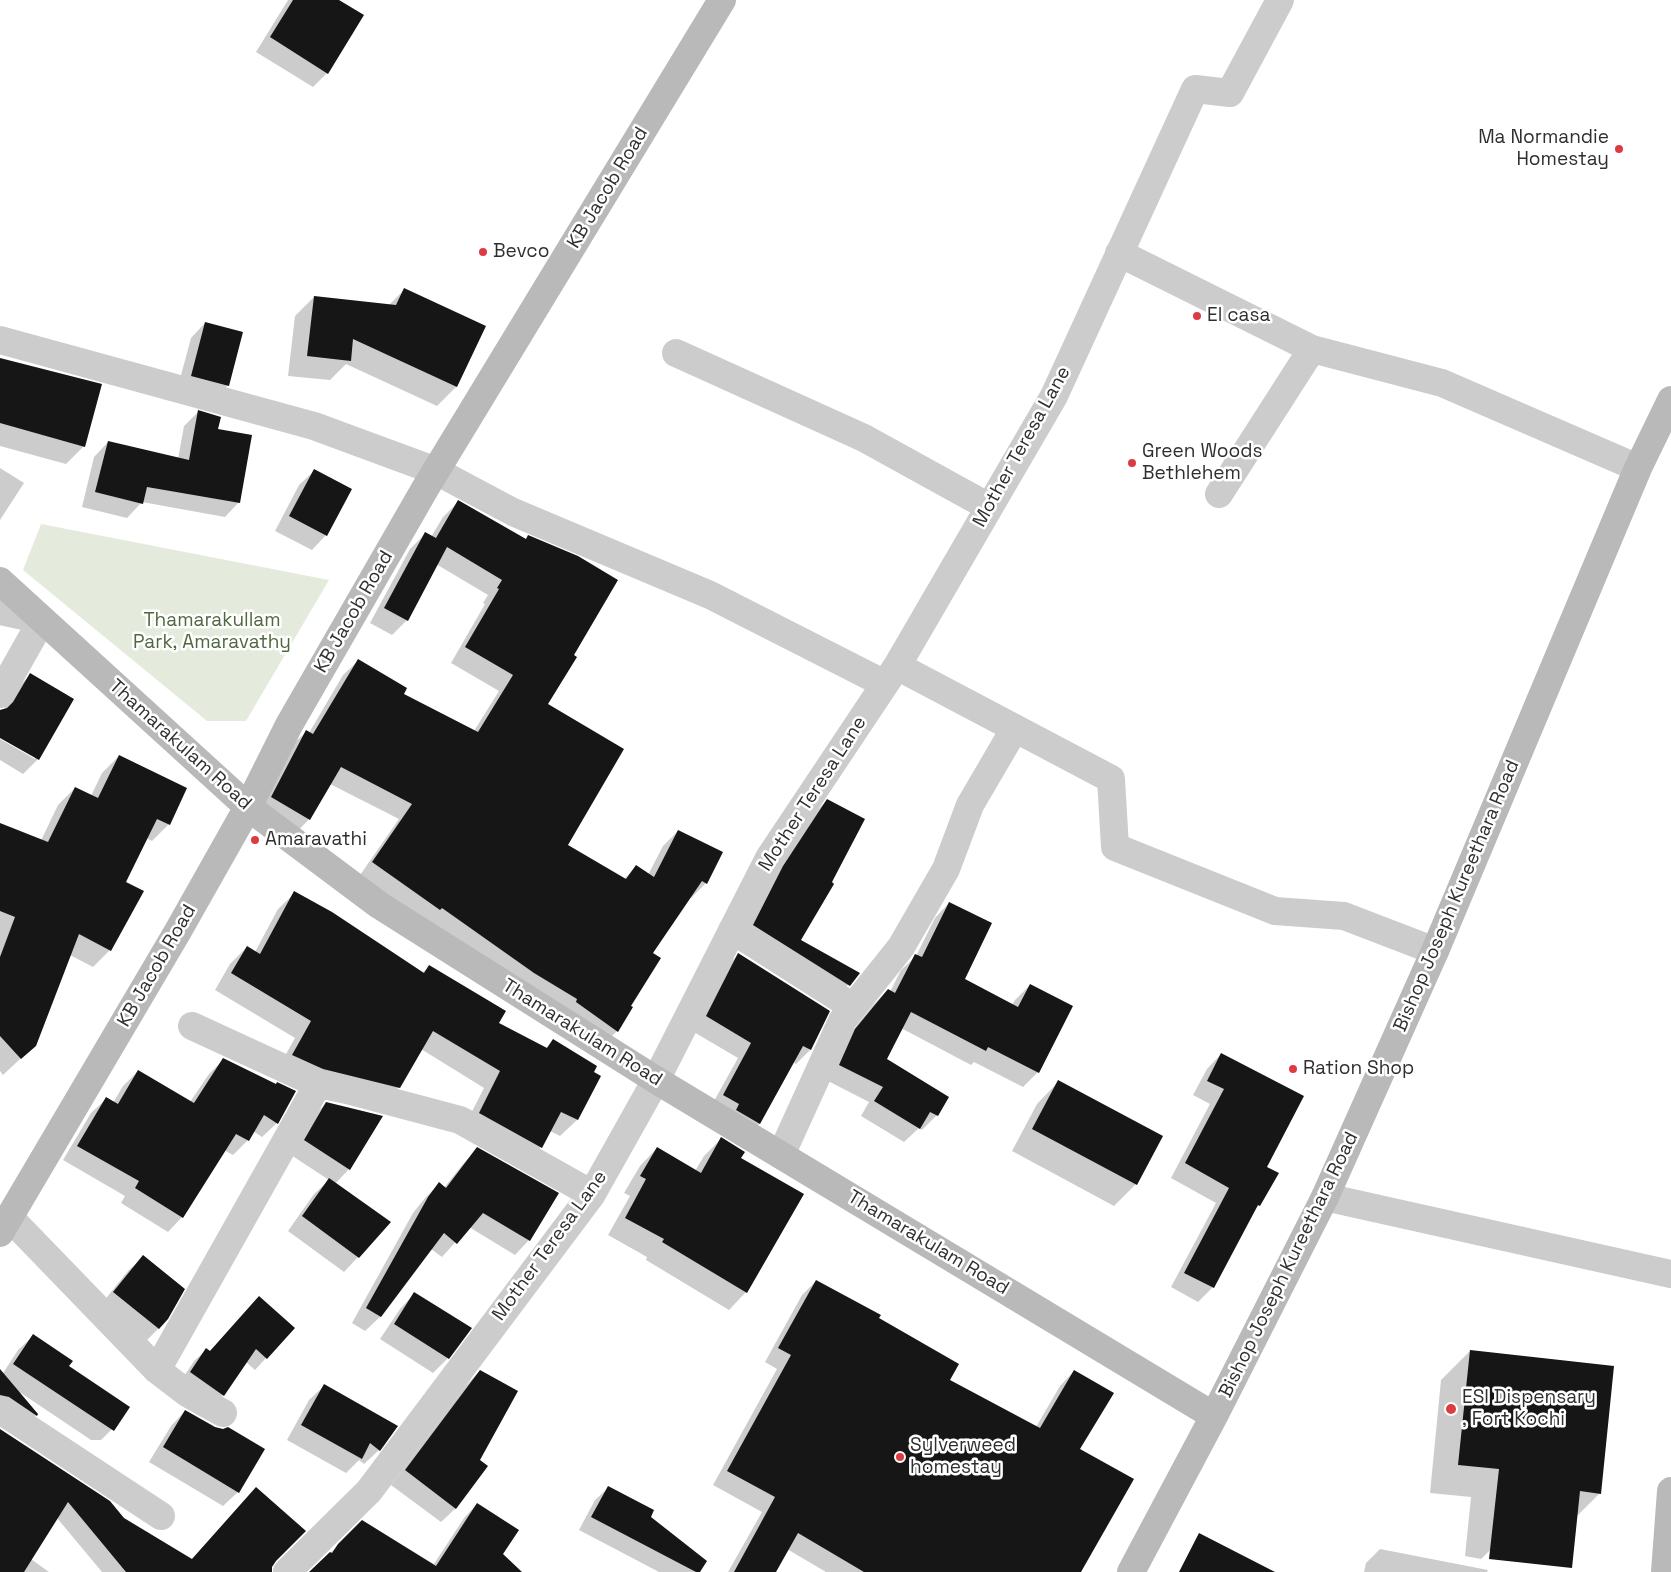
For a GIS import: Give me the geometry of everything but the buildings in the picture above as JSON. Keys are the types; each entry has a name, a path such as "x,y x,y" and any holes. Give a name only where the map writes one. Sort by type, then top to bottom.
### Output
{"street":[{"name":"KB Jacob Road","path":"5,1225 178,931 248,807 289,724 436,471 722,0"},
{"name":"Mother Teresa Lane","path":"287,1572 368,1491 592,1194 656,1080 769,858 891,675 1054,396 1194,88 1230,93 1280,0"},
{"path":"1119,253 1312,349 1442,384 1638,468"},
{"path":"0,340 314,426 436,471 513,512 710,595 1015,728 1111,779 1115,847 1275,911 1344,916 1435,951"},
{"path":"1219,494 1312,349"},
{"path":"676,353 864,438 989,507"},
{"name":"Bishop Joseph Kureethara Road","path":"1132,1572 1214,1416 1325,1197 1435,951 1638,468 1671,400"},
{"name":"Thamarakulam Road","path":"0,581 248,807 379,905 656,1080 1214,1416"},
{"path":"0,611 42,620 0,694"},
{"path":"781,1155 842,1021 901,947 946,869 970,805 1015,728"},
{"path":"732,930 853,1007"},
{"path":"192,1026 318,1084 460,1120 592,1194"},
{"path":"157,1370 318,1084"},
{"path":"1325,1197 1671,1274"},
{"path":"5,1225 157,1370 187,1393 223,1413"},
{"path":"0,1410 161,1516"},
{"path":"1665,1572 1671,1491"}],"green space":[{"name":"Thamarakullam Park, Amaravathy","path":"41,524 329,580 246,721 207,721 23,570"}],"place":[{"name":"Ma Normandie Homestay","path":"1619,149"},
{"name":"Bevco","path":"483,252"},
{"name":"El casa","path":"1197,316"},
{"name":"Green Woods Bethlehem","path":"1132,463"},
{"name":"Amaravathi","path":"255,840"},
{"name":"Ration Shop","path":"1293,1069"},
{"name":"ESI Dispensary , Fort Kochi","path":"1451,1409"},
{"name":"Sylverweed homestay","path":"900,1457"}]}
